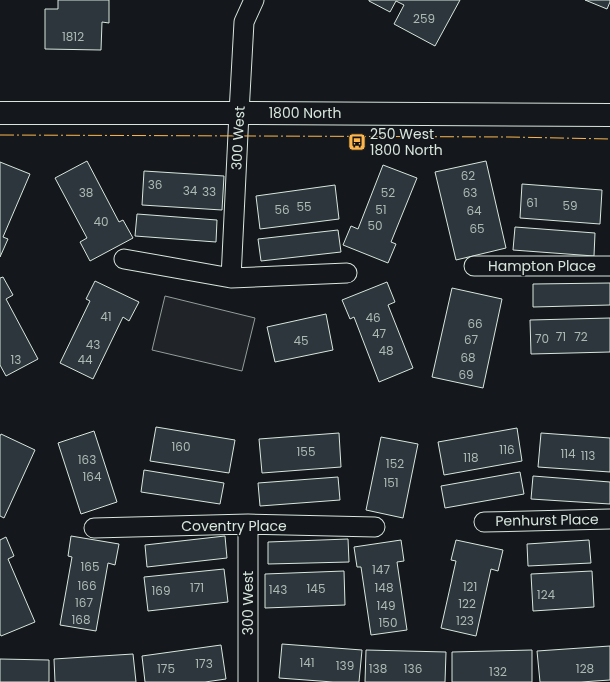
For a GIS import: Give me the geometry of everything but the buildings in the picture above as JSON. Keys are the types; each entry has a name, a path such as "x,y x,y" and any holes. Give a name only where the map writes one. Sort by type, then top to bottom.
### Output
{"street":[{"name":"300 West","path":"230,278 244,22 254,0"},
{"name":"1800 North","path":"0,113 610,115"},
{"path":"124,259 230,278 347,273"},
{"name":"Hampton Place","path":"474,266 610,266"},
{"name":"Penhurst Place","path":"484,522 610,519"},
{"name":"300 West","path":"248,524 248,682"},
{"name":"Coventry Place","path":"94,528 248,524 375,527"}],"shaded area":[{"path":"165,296 255,318 242,371 152,350"}],"power":[{"path":"0,135 510,137 610,139"}],"place":[{"name":"250 West 1800 North","path":"357,142"}]}
